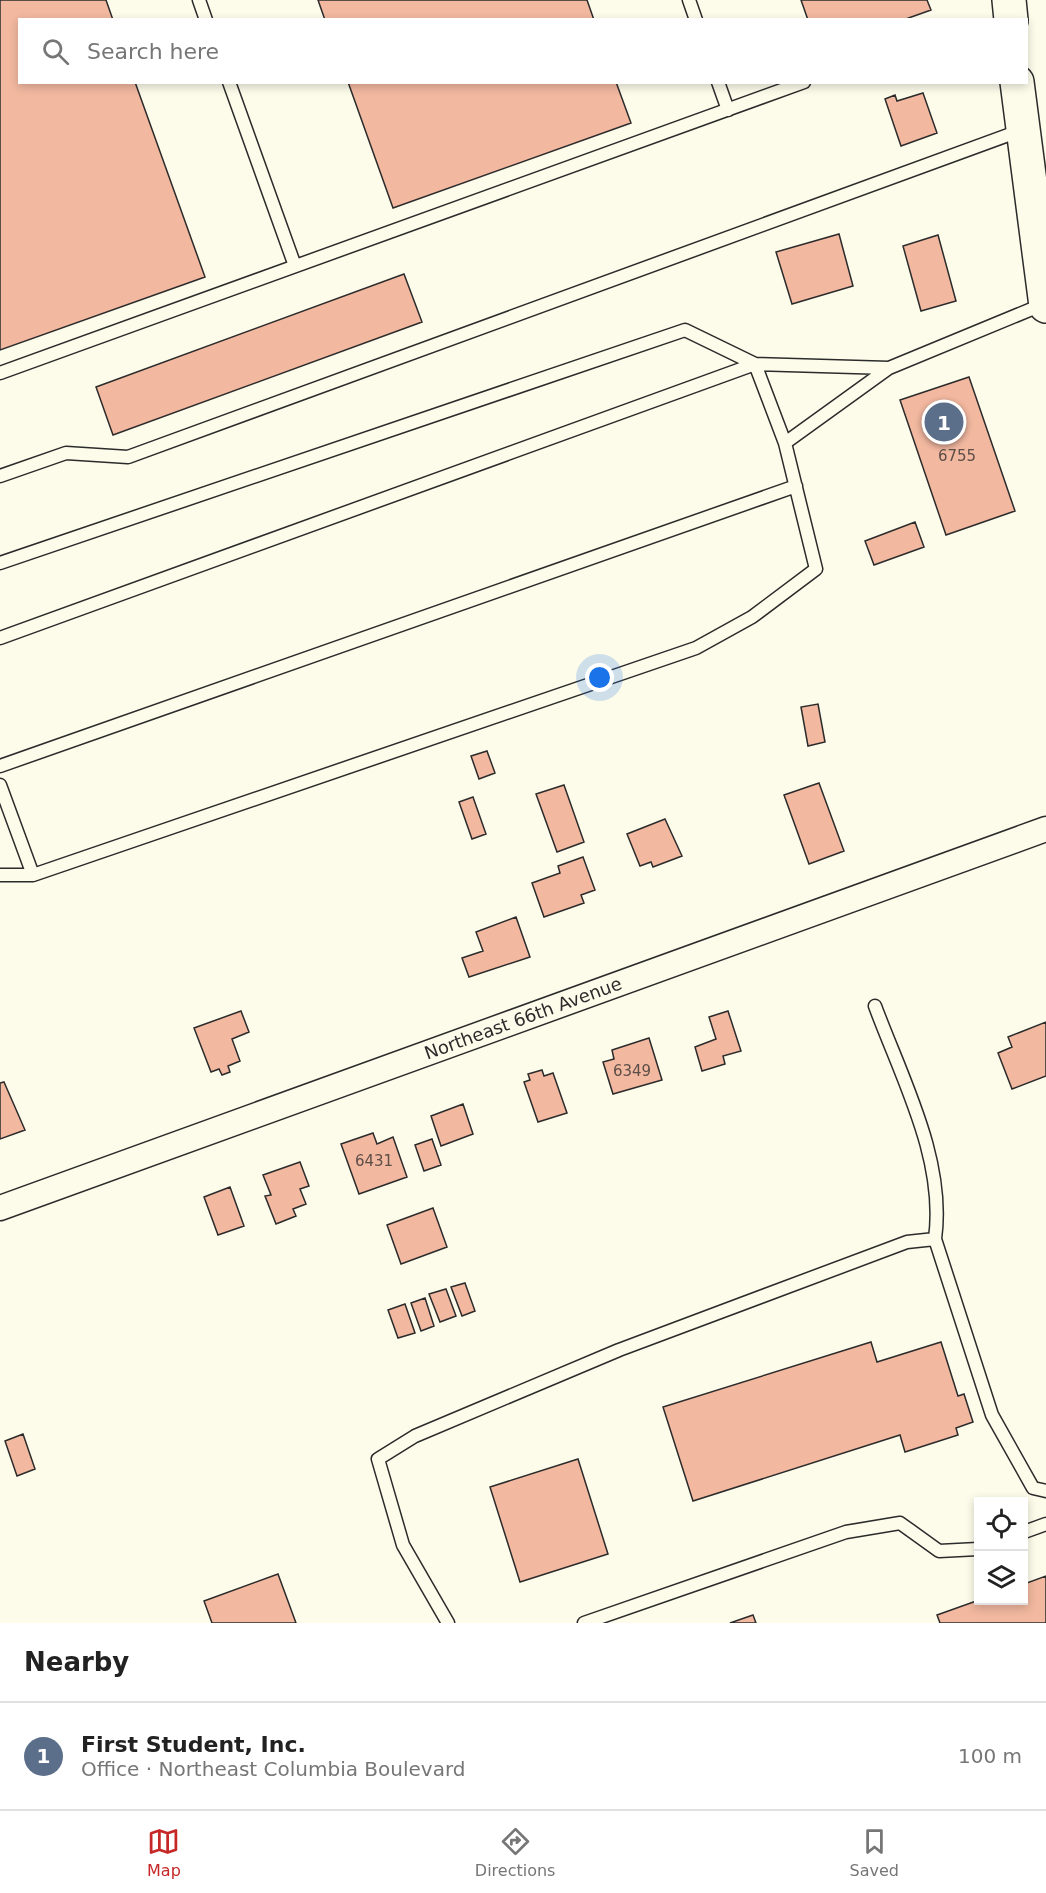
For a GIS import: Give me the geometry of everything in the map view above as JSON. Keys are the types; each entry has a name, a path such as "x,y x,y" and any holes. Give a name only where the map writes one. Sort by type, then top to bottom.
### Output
{"main road":[{"path":"1017,84 1046,305"}],"street":[{"name":"Northeast 66th Avenue","path":"0,1208 1046,828"}],"lane":[{"path":"199,0 205,18"},
{"path":"689,0 695,18"},
{"path":"230,84 295,266"},
{"path":"719,84 728,110"},
{"path":"0,373 799,84"},
{"path":"0,476 66,453 128,457 1022,130"},
{"path":"785,443 889,368 1046,305"},
{"path":"0,563 685,330 755,364 785,443 816,569 752,617 696,648 33,875 0,875"},
{"path":"0,639 755,364 889,368"},
{"path":"0,766 796,486"},
{"path":"0,785 33,875"},
{"path":"875,1006 932,1158 937,1221 935,1239 992,1415 1034,1488 1046,1491"},
{"path":"448,1623 403,1545 378,1459 415,1436 619,1350 907,1242 935,1239"},
{"path":"584,1623 857,1530 900,1523 939,1551 974,1549"},
{"path":"1028,1530 1046,1524"}],"building":[{"path":"0,0 106,0 112,18 18,18 18,84 136,84 205,277 0,350"},
{"path":"318,0 587,0 593,18 324,18"},
{"path":"801,0 927,0 931,10 909,18 807,18"},
{"path":"349,84 617,84 631,123 393,208"},
{"path":"923,93 937,133 901,146 885,99 895,95 897,101"},
{"path":"839,234 853,286 792,304 776,252"},
{"path":"938,235 956,301 921,311 903,246"},
{"path":"404,274 422,322 113,435 96,387"},
{"path":"969,377 1015,511 946,535 900,400"},
{"path":"915,522 924,547 874,565 865,541"},
{"path":"818,704 825,742 808,746 801,707"},
{"path":"487,751 495,773 479,779 471,756"},
{"path":"819,783 844,851 809,864 784,795"},
{"path":"564,785 584,842 557,852 536,794"},
{"path":"473,797 486,834 472,839 459,802"},
{"path":"665,819 682,856 653,867 651,862 640,866 627,834"},
{"path":"583,857 595,890 581,895 584,903 544,917 532,883 560,873 558,866"},
{"path":"516,917 530,957 469,977 462,958 483,951 476,932"},
{"path":"241,1011 249,1032 232,1039 240,1061 228,1066 230,1072 222,1075 219,1069 211,1072 194,1028"},
{"path":"728,1011 741,1051 723,1056 725,1064 702,1071 695,1047 716,1039 709,1017"},
{"path":"1046,1022 1046,1076 1012,1089 998,1053 1012,1047 1008,1037"},
{"path":"649,1038 662,1080 613,1094 603,1062 614,1059 612,1050"},
{"path":"542,1070 544,1076 553,1073 567,1113 538,1122 524,1082 530,1080 528,1074"},
{"path":"4,1082 25,1130 0,1139 0,1083"},
{"path":"463,1104 473,1134 441,1146 431,1116"},
{"path":"373,1133 377,1144 393,1137 407,1177 359,1194 341,1144"},
{"path":"432,1139 441,1165 424,1171 415,1145"},
{"path":"300,1162 309,1186 300,1189 306,1204 293,1209 296,1216 276,1224 265,1196 271,1195 263,1175"},
{"path":"230,1187 244,1226 218,1235 204,1197"},
{"path":"433,1208 447,1247 401,1264 387,1225"},
{"path":"465,1283 475,1311 462,1316 451,1287"},
{"path":"446,1289 456,1316 440,1322 429,1294"},
{"path":"425,1298 434,1326 421,1331 411,1303"},
{"path":"405,1304 415,1333 398,1338 388,1310"},
{"path":"871,1342 877,1362 941,1342 958,1396 964,1394 973,1422 956,1428 958,1435 905,1452 900,1435 693,1501 663,1407"},
{"path":"23,1434 35,1469 17,1476 5,1441"},
{"path":"578,1459 608,1554 520,1582 490,1487"},
{"path":"278,1574 296,1623 212,1623 204,1601"},
{"path":"1046,1576 1046,1623 940,1623 937,1615 974,1602 974,1605 1028,1605 1028,1583"},
{"path":"753,1615 756,1623 730,1623"}],"place":[{"name":"First Student, Inc.","path":"944,422"}]}
